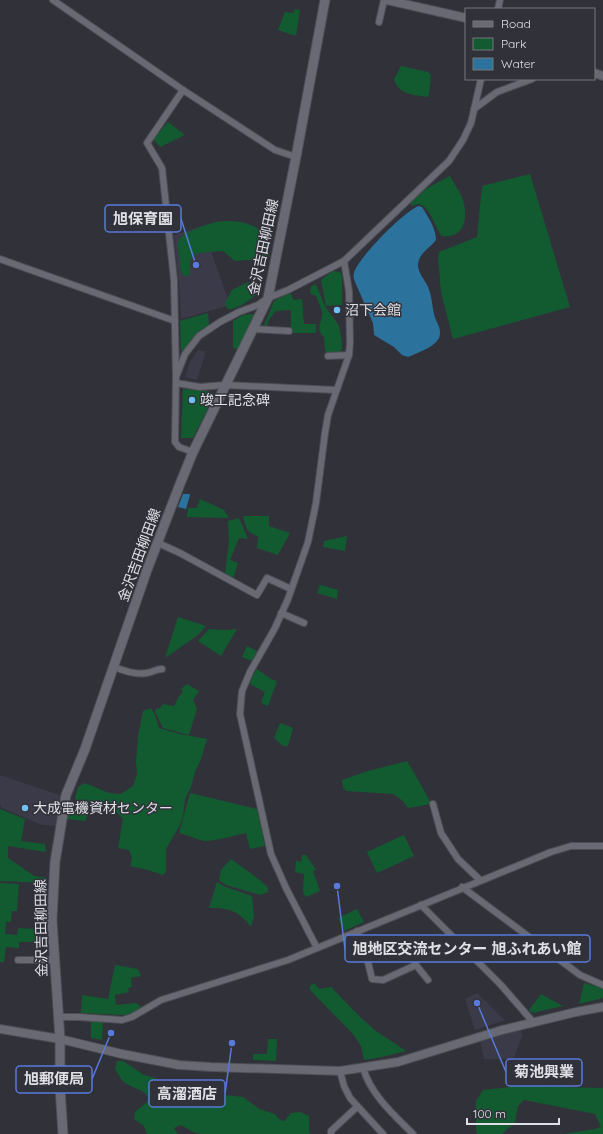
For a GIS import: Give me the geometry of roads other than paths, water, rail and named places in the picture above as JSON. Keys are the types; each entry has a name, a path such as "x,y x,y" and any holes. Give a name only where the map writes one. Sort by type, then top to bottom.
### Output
{"main road":[{"name":"金沢吉田柳田線","path":"63,1134 60,1088 60,1039 52,920 52,890 66,795 85,749 158,543 193,452 268,298 325,0"}],"street":[{"path":"53,0 183,90 275,150 296,157"},
{"path":"379,22 384,0"},
{"path":"387,0 465,18"},
{"path":"176,380 185,354 199,336 220,322 239,312 258,305 268,298 288,290 344,261 449,161 463,140 471,123 480,80"},
{"path":"474,109 497,92 529,80"},
{"path":"183,90 147,143 162,168 174,280 176,380 174,442 179,447 193,452"},
{"path":"0,259 175,321"},
{"path":"317,948 286,888 271,854 240,714 242,691 250,672 275,628 308,542 316,503 325,433 336,390 349,355 349,291 344,261"},
{"path":"253,328 289,331"},
{"path":"328,356 349,355"},
{"path":"176,380 200,387 226,385 336,390"},
{"path":"158,543 180,553 257,595 267,578 291,589"},
{"path":"281,614 304,623"},
{"path":"114,667 138,674 150,672 154,669 162,669"},
{"path":"433,804 441,833 458,859 480,880"},
{"path":"58,1018 79,1017 122,1020 132,1017 161,1000 288,960 357,930 551,852 571,846 603,846"},
{"path":"462,888 580,975 603,984"},
{"path":"421,905 501,985 533,1022"},
{"path":"357,930 366,954 372,979 383,980 416,965"},
{"path":"366,954 406,939 416,965 428,980"},
{"path":"18,960 54,960"},
{"path":"0,1029 60,1039 122,1054 179,1065 340,1071 398,1062 533,1022 603,1007"},
{"path":"363,1068 366,1076 387,1108 413,1134"},
{"path":"340,1071 344,1086 350,1098 383,1134"},
{"path":"331,1134 331,1131 357,1106"}],"water":[{"path":"418,206 422,207 427,215 436,236 436,240 422,254 418,268 427,284 440,332 437,341 433,345 408,357 402,355 394,347 374,335 373,323 354,280 354,274 359,263 374,244 393,225"},
{"path":"183,494 190,495 186,509 178,507"}],"place":[{"name":"旭保育園","path":"196,265"},
{"name":"沼下会館","path":"337,310"},
{"name":"竣工記念碑","path":"192,400"},
{"name":"大成電機資材センター","path":"25,808"},
{"name":"旭地区交流センター 旭ふれあい館","path":"337,886"},
{"name":"菊池興業","path":"477,1003"},
{"name":"旭郵便局","path":"111,1033"},
{"name":"高溜酒店","path":"232,1043"}]}
